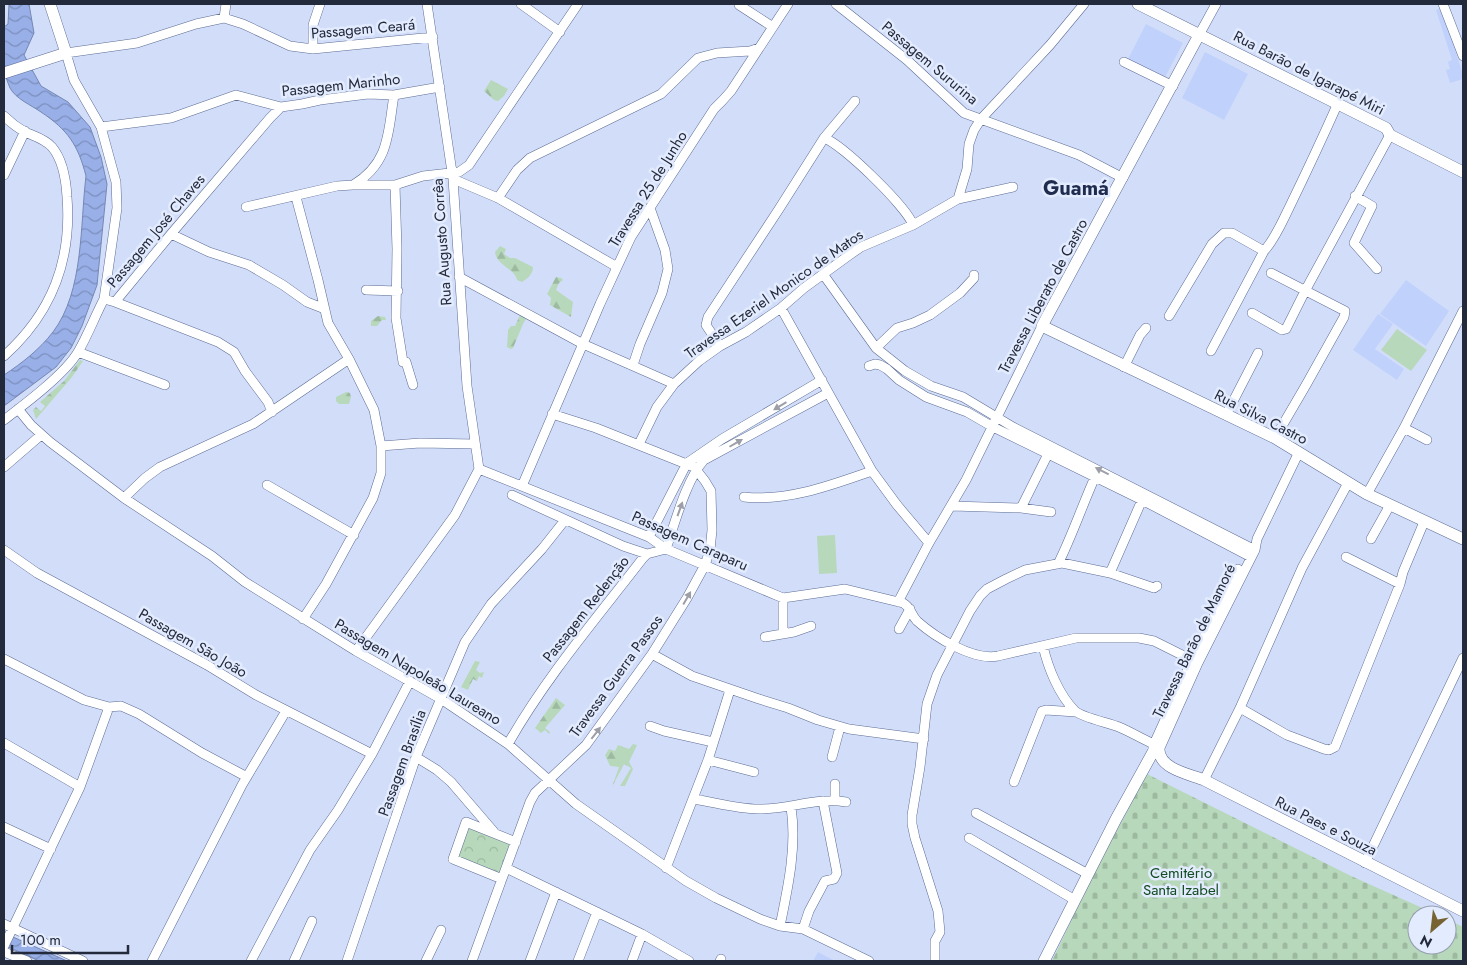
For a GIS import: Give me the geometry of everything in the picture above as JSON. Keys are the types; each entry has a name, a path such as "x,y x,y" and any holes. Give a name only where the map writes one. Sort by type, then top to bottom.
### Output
{"street":[{"path":"50,4 74,80 101,127 116,182 117,208 104,299"},
{"path":"4,73 66,52 137,43 158,38 196,24 224,18 226,4"},
{"path":"312,49 314,25 320,4"},
{"name":"Rua Augusto Corrêa","path":"427,4 452,176 467,386 479,469"},
{"path":"521,4 560,32"},
{"path":"452,176 469,165 578,4"},
{"name":"Travessa 25 de Junho","path":"522,486 631,237 714,109 724,100 788,4"},
{"name":"Passagem Sururina","path":"836,4 907,60 964,113 1079,155 1123,178"},
{"path":"958,199 967,168 969,144 974,130 981,119 1050,45 1084,4"},
{"name":"Rua Barão de Igarapé Miri","path":"1138,4 1338,103 1386,128 1390,135 1463,172"},
{"name":"Travessa Liberato de Castro","path":"898,602 952,506 1042,326 1216,4"},
{"path":"1443,4 1463,56"},
{"path":"739,5 773,27"},
{"name":"Passagem Ceará","path":"224,18 243,24 290,46 312,49 433,37"},
{"path":"498,198 517,170 530,158 660,94 698,58 718,53 750,51 760,48"},
{"path":"1124,62 1173,86"},
{"name":"Passagem Marinho","path":"101,127 171,118 236,96 281,107 368,94 394,95 440,87"},
{"path":"353,185 366,177 385,150 394,95"},
{"path":"720,346 706,323 708,317 824,138 855,102"},
{"path":"1212,351 1264,251 1271,244 1308,171 1338,103"},
{"name":"Passagem José Chaves","path":"4,420 64,368 78,352 104,299 116,302 171,234 281,107"},
{"path":"4,116 25,131 51,145 58,155 66,184 69,231 64,259 51,298 30,330 4,356"},
{"path":"4,175 25,131"},
{"path":"1252,313 1284,330 1355,196 1390,135"},
{"path":"824,138 835,143 883,188 914,225"},
{"path":"246,207 321,190 353,185 394,185 423,176 452,176 498,198 617,267"},
{"path":"394,185 398,291 396,318 403,362 406,362 413,385"},
{"name":"Travessa Ezeriel Monico de Matos","path":"639,444 657,407 674,384 699,360 746,332 781,308 804,288 861,247 914,225 958,199 1013,187"},
{"path":"296,196 328,323 349,359 374,410 381,446 381,471 373,498 354,535 304,619"},
{"path":"1355,196 1372,206 1354,243 1377,269"},
{"path":"633,365 662,293 668,268 665,250 650,208"},
{"path":"1169,316 1212,244 1224,233 1232,233 1264,251"},
{"path":"171,234 209,252 249,265 307,302 324,309"},
{"path":"1271,273 1345,311 1306,385 1274,438"},
{"path":"823,274 876,348 905,371 931,386 963,397 997,418 1250,552"},
{"path":"876,348 897,328 930,315 970,285 974,275"},
{"path":"459,277 583,344 674,384"},
{"path":"366,290 398,291"},
{"path":"116,302 218,342 234,352 245,371 268,402 272,412"},
{"path":"781,308 872,471 929,544"},
{"path":"1367,494 1404,428 1463,312"},
{"name":"Rua Silva Castro","path":"1042,326 1274,438 1367,494 1424,522 1463,537"},
{"path":"1124,367 1140,335 1146,328"},
{"path":"78,352 165,385"},
{"path":"1226,415 1258,353"},
{"path":"124,498 160,467 253,424 349,359"},
{"path":"869,366 874,364 880,365 918,392 967,412 993,427 1250,552"},
{"path":"666,549 692,466 825,387"},
{"path":"649,536 692,466 722,439 825,387"},
{"name":"Passagem Napoleão Laureano","path":"18,409 42,435 124,498 212,556 245,582 356,651 441,699 508,744 576,804 666,868 716,898 760,919 780,926 803,929 869,961"},
{"path":"552,414 639,444 692,466"},
{"path":"1404,428 1427,440"},
{"path":"4,467 42,435"},
{"path":"381,446 420,443 474,444"},
{"name":"Travessa Barão de Mamoré","path":"1044,961 1116,819 1155,749 1195,661 1257,539 1298,452"},
{"path":"1021,508 1048,454"},
{"name":"Travessa Guerra Passos","path":"472,961 530,802 535,793 586,745 597,731 652,654 705,565 711,541 712,496 708,485 692,466"},
{"path":"356,651 455,514 479,469"},
{"name":"Passagem Caraparu","path":"479,469 649,536 666,549 783,598"},
{"path":"744,497 781,496 797,493 872,471"},
{"path":"1058,564 1095,477"},
{"path":"1204,780 1240,708 1302,568 1348,483"},
{"path":"267,485 354,535"},
{"name":"Passagem Caraparu","path":"512,495 623,546 647,554"},
{"path":"1110,573 1142,500"},
{"path":"1371,539 1390,505"},
{"path":"952,506 1021,508 1051,512"},
{"name":"Passagem Brasília","path":"347,961 416,757 455,661 476,624 491,604 546,544 565,520"},
{"path":"1240,708 1287,735 1329,750 1336,747 1424,522"},
{"name":"Passagem Redenção","path":"508,744 545,684 647,554 666,549"},
{"name":"Passagem São João","path":"4,550 37,573 198,660 256,695 372,754"},
{"path":"1346,557 1400,584"},
{"path":"935,961 935,941 940,932 938,912 912,824 924,739 925,718 932,689 975,603 987,590 1026,570 1062,563 1110,573 1154,588 1157,586"},
{"path":"783,634 783,598 845,589 906,605 910,609 911,615 918,621 953,645 973,654 992,657 1076,638 1139,638 1154,641 1195,661"},
{"path":"898,629 910,609"},
{"path":"764,637 802,630 811,626"},
{"path":"1043,646 1046,661 1053,678 1076,712"},
{"path":"652,654 692,676 840,726 879,734 924,739"},
{"path":"1365,863 1463,658"},
{"path":"4,659 84,700 109,707 121,706 139,714 202,753 247,777"},
{"path":"251,961 310,850 338,810 372,754 410,681"},
{"path":"666,868 708,760 730,690"},
{"path":"27,961 4,946 9,927 51,849 80,787 109,707"},
{"path":"1014,782 1042,711 1046,710 1076,712 1121,728 1155,749"},
{"path":"152,961 247,777 286,711"},
{"path":"650,726 714,742"},
{"path":"832,757 840,726"},
{"path":"4,743 80,787"},
{"name":"Rua Paes e Souza","path":"1155,749 1166,764 1204,780 1463,912"},
{"path":"416,757 438,770 452,782 494,832"},
{"path":"708,760 754,772"},
{"name":"Rua Paes e Souza","path":"1143,772 1158,766 1174,768"},
{"path":"835,784 835,800"},
{"path":"693,799 757,809 795,806 822,801 835,800 846,802"},
{"path":"803,929 809,911 824,883 834,879 837,873 822,801"},
{"path":"780,926 792,854 795,806"},
{"path":"976,813 1088,874"},
{"path":"502,879 453,859 466,822 516,842"},
{"path":"4,826 51,849"},
{"path":"969,838 1075,900"},
{"path":"506,868 642,934 688,961"},
{"path":"530,961 556,892"},
{"path":"578,961 597,912"},
{"path":"294,961 312,921"},
{"path":"9,927 83,961"},
{"path":"426,961 440,930"},
{"path":"632,961 642,934"}],"shaded area":[{"path":"1442,8 1463,75 1463,79 1450,83 1446,70 1450,69 1448,62 1452,60 1436,10"},
{"path":"1146,24 1183,43 1164,79 1127,61"},
{"path":"1205,52 1248,74 1224,120 1182,98"},
{"path":"1406,280 1449,311 1426,346 1380,314"},
{"path":"1378,314 1393,324 1375,349 1404,369 1397,380 1353,350"},
{"path":"818,952 835,961 813,961"}],"green space":[{"path":"491,80 508,89 498,101 494,100 484,91"},
{"path":"500,246 506,249 504,254 510,258 515,258 533,267 530,276 522,282 517,280 516,276 496,256 495,252"},
{"path":"556,277 563,280 559,283 556,290 573,302 571,317 550,305 551,298 547,294"},
{"path":"520,315 526,319 511,349 507,347 508,330 511,326 515,326"},
{"path":"378,316 385,317 386,320 382,320 377,326 371,326 371,321"},
{"path":"1397,329 1427,350 1411,371 1381,350"},
{"path":"80,360 83,361 72,377 36,419 33,410 36,407 41,411 45,406 40,402 64,381"},
{"path":"346,392 350,393 351,397 349,404 339,404 336,401 336,397"},
{"path":"835,535 837,573 819,574 817,536"},
{"path":"475,661 480,662 476,670 480,673 484,672 482,678 479,676 477,681 473,679 468,690 461,687"},
{"path":"556,698 565,705 545,728 550,732 549,734 545,730 541,733 535,728"},
{"path":"633,744 637,745 629,762 633,769 625,786 620,786 631,768 624,764 612,787 619,767 610,766 605,755 609,749 615,751 618,745 629,749"},
{"name":"Cemitério Santa Izabel","path":"1147,774 1351,876 1416,905 1407,905 1407,955 1457,955 1457,924 1463,927 1463,961 1052,961 1092,877"},
{"path":"466,825 513,844 500,877 453,859"}],"water":[{"path":"9,4 29,4 34,33 24,55 41,86 68,102 90,127 101,157 107,184 97,285 82,326 71,348 56,367 4,406 4,375 30,356 48,339 63,316 70,297 79,257 86,176 79,155 65,132 41,112 20,99 10,88 4,66 4,27 8,24"},
{"path":"4,933 67,961 39,961 4,945"}],"district":[{"name":"Guamá","path":"1076,188"}]}
